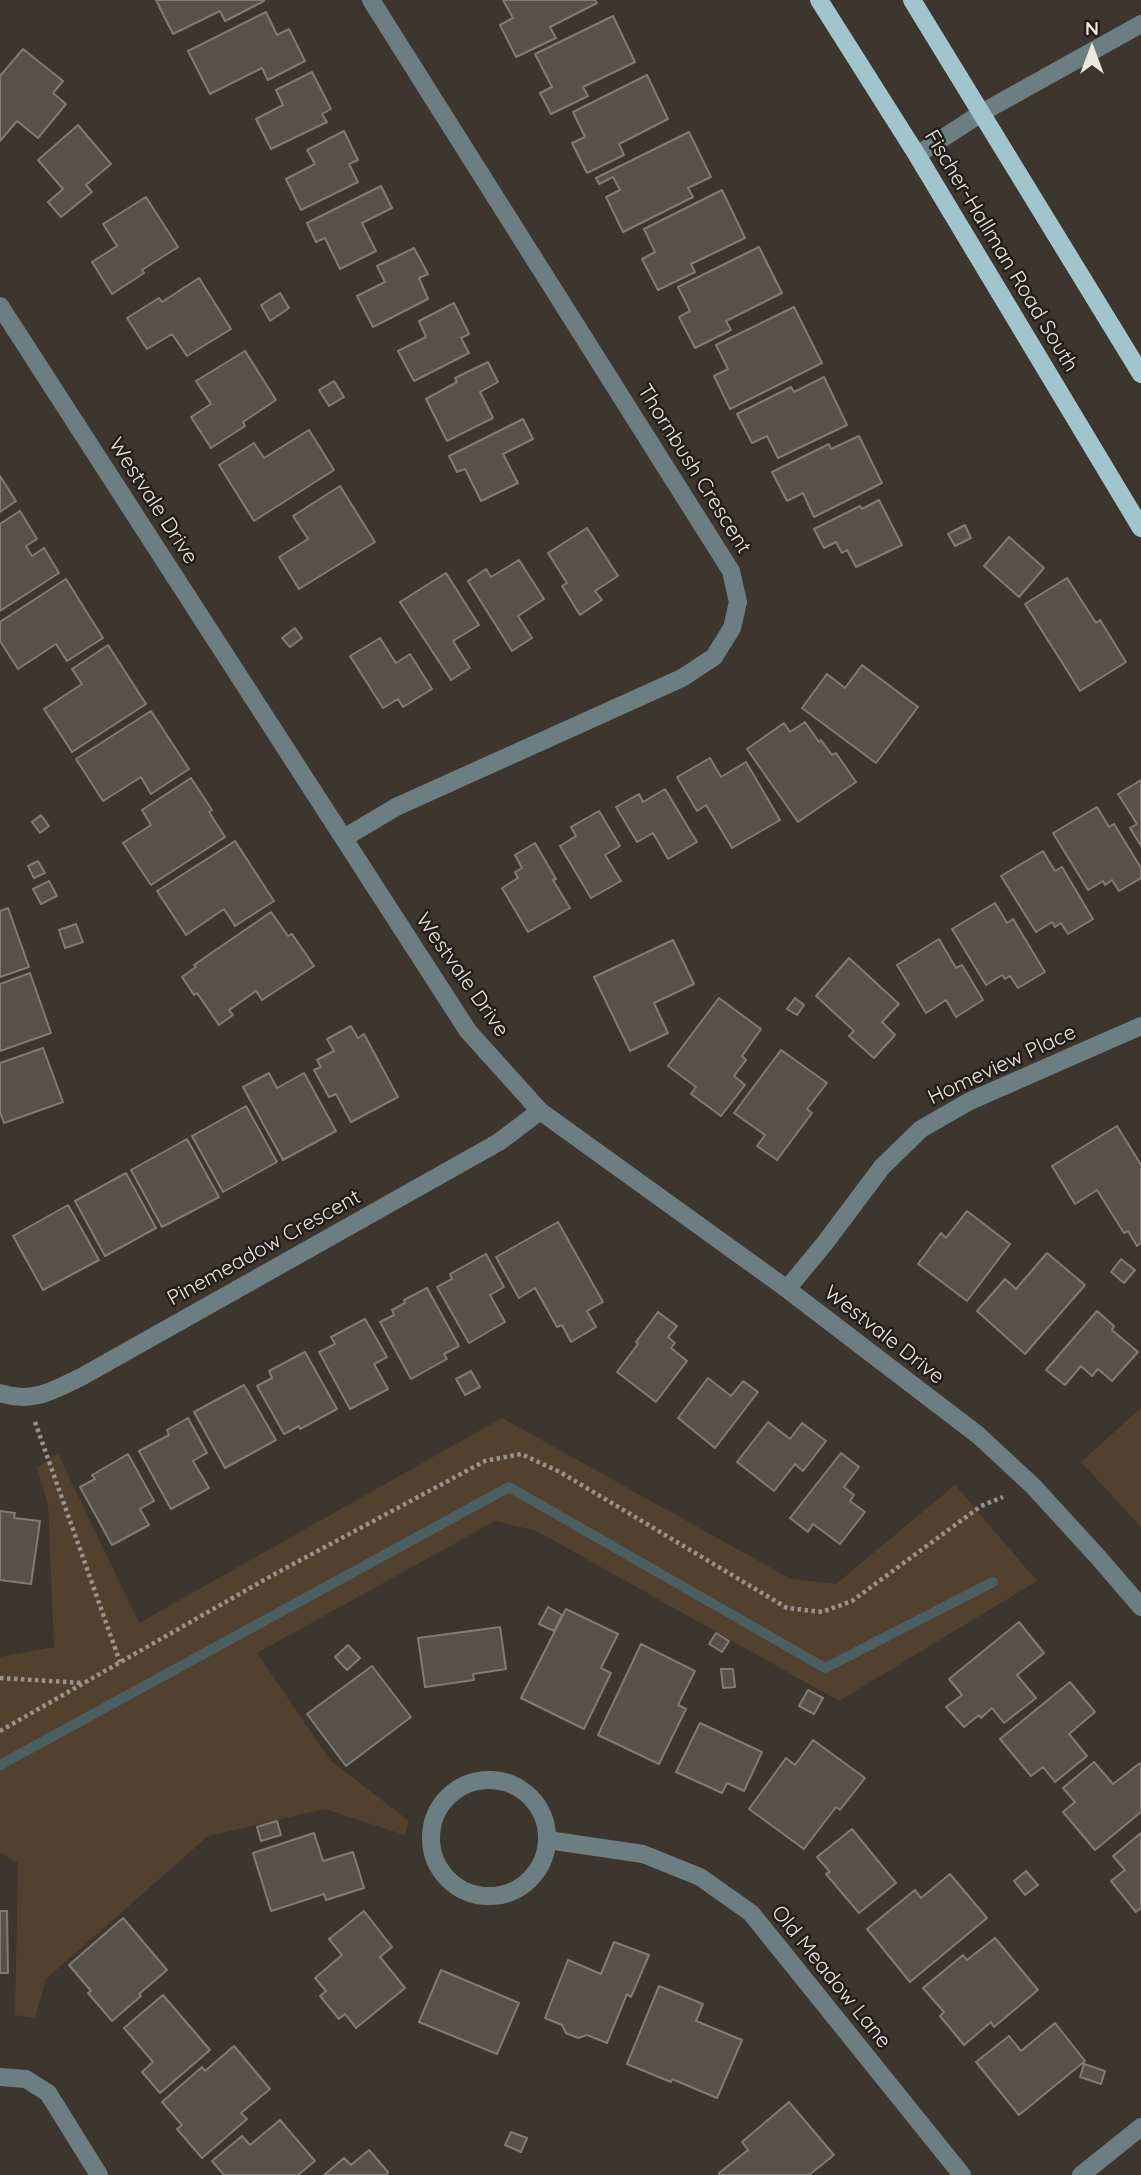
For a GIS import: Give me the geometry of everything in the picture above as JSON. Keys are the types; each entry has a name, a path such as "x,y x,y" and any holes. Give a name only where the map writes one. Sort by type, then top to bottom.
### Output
{"main road":[{"name":"Fischer-Hallman Road South","path":"818,0 917,155 1141,528"},
{"path":"912,0 1141,374"}],"street":[{"name":"Thornbush Crescent","path":"344,838 396,807 682,678 714,657 732,628 737,602 731,571 371,0"},
{"path":"917,155 982,113 1141,24"},
{"name":"Westvale Drive","path":"0,306 468,1031 540,1111 787,1289 978,1435 1032,1486 1141,1607"},
{"name":"Homeview Place","path":"787,1289 882,1167 921,1129 970,1101 1141,1026"},
{"name":"Pinemeadow Crescent","path":"27,1399 83,1376 499,1142 540,1111"},
{"path":"0,1394 27,1399"},
{"path":"485,1781 505,1783 533,1800 545,1821 548,1840 543,1860 536,1873 510,1893 494,1896 474,1894 452,1882 433,1856 431,1837 433,1822 439,1809 450,1796 473,1783 485,1781"},
{"name":"Old Meadow Lane","path":"548,1840 643,1854 700,1877 751,1913 962,2175"},
{"path":"0,2077 26,2079 48,2093 99,2175"},
{"path":"1081,2175 1141,2127"}],"path":[{"path":"27,1399 120,1662"},
{"path":"0,1731 271,1576 485,1461 521,1454 560,1472 787,1608 822,1612 852,1601 981,1506 1032,1486"},
{"path":"0,1678 84,1683"}],"shaded area":[{"path":"1141,1408 1141,1527 1081,1462"},
{"path":"502,1418 791,1579 836,1584 955,1485 1037,1581 839,1701 537,1531 495,1521 257,1653 331,1761 409,1821 405,1835 325,1809 208,1836 46,1979 35,2018 15,2015 18,1863 0,1853 0,1657 54,1647 48,1504 37,1467 58,1454 139,1623"}],"building":[{"path":"156,0 264,1 225,21 220,11 173,34"},
{"path":"503,0 595,0 597,3 550,27 556,38 516,57 500,25 513,18"},
{"path":"266,12 277,35 289,29 305,61 268,80 262,68 210,94 188,51"},
{"path":"613,16 635,62 583,87 588,96 551,114 540,93 552,87 535,54"},
{"path":"23,49 63,81 53,93 66,104 38,138 17,121 0,141 0,76"},
{"path":"312,72 331,109 322,114 327,122 271,149 256,119 283,105 276,90"},
{"path":"647,75 668,119 619,144 624,155 587,173 572,143 585,137 573,112"},
{"path":"78,125 111,164 86,185 92,192 61,217 48,202 63,189 38,160"},
{"path":"344,131 358,160 349,164 358,182 301,210 286,179 315,164 307,150"},
{"path":"689,132 711,177 688,188 693,197 623,232 606,197 620,190 613,177 599,184 596,178"},
{"path":"381,186 392,208 362,223 376,251 340,269 325,238 316,242 307,223"},
{"path":"722,190 745,238 691,264 695,272 658,290 642,259 655,252 644,229"},
{"path":"146,197 178,247 142,270 144,273 112,294 92,262 117,246 103,224"},
{"path":"759,247 782,293 726,321 731,330 695,348 679,317 690,311 678,287"},
{"path":"414,248 428,274 419,278 428,299 373,327 357,296 385,282 377,266"},
{"path":"199,278 231,329 187,356 172,334 147,349 127,318 159,298 162,302"},
{"path":"280,293 289,308 270,321 261,305"},
{"path":"454,303 469,334 461,338 469,353 414,381 398,351 426,337 419,321"},
{"path":"794,307 822,363 730,409 714,376 728,369 716,345"},
{"path":"245,351 276,400 243,422 245,426 211,448 191,417 211,404 196,381"},
{"path":"488,362 498,382 480,392 493,418 447,441 426,399 457,382 455,378"},
{"path":"824,377 847,425 778,458 767,436 752,443 737,414 791,387 794,392"},
{"path":"334,381 344,397 329,406 319,390"},
{"path":"523,419 533,439 503,454 518,483 481,501 465,469 457,472 449,456"},
{"path":"309,430 334,470 254,521 219,465 254,443 264,458"},
{"path":"859,436 882,483 814,517 803,493 787,501 772,472 829,444 831,449"},
{"path":"0,476 16,501 0,512"},
{"path":"340,486 375,542 299,589 279,557 308,539 293,516"},
{"path":"879,500 902,545 856,567 847,550 842,553 836,542 824,548 814,529 860,506 862,509"},
{"path":"20,511 37,539 26,546 32,556 44,548 59,573 0,611 0,524"},
{"path":"965,525 971,538 955,546 948,534"},
{"path":"587,528 618,576 595,591 602,600 580,615 562,586 567,583 548,553"},
{"path":"1009,537 1044,568 1019,597 984,566"},
{"path":"519,560 544,599 518,616 532,638 512,651 468,581 486,569 491,577"},
{"path":"446,573 479,625 453,641 470,668 451,680 400,602"},
{"path":"1067,578 1096,623 1100,620 1126,662 1080,691 1025,604"},
{"path":"66,579 103,638 67,661 56,644 18,669 0,641 0,622"},
{"path":"295,628 302,638 290,647 282,638"},
{"path":"380,638 396,663 410,654 432,689 403,707 398,699 383,708 350,656"},
{"path":"108,645 146,704 72,752 44,709 82,684 72,669"},
{"path":"862,665 918,707 876,763 802,708 827,674 845,688"},
{"path":"151,711 189,769 151,794 141,777 103,801 76,759"},
{"path":"805,722 832,755 836,753 856,782 798,822 747,749 784,723 790,732"},
{"path":"710,758 721,777 746,762 780,820 732,848 706,805 697,811 677,777"},
{"path":"191,778 212,810 209,812 225,837 151,885 123,843 151,825 142,810"},
{"path":"1141,780 1141,846 1130,828 1137,824 1118,794"},
{"path":"665,789 697,842 668,859 653,833 637,842 616,807 639,794 643,802"},
{"path":"1097,807 1109,827 1114,824 1141,868 1141,878 1119,891 1112,880 1105,885 1103,881 1088,890 1053,833"},
{"path":"599,811 620,846 605,855 621,881 591,898 560,846 576,836 571,827"},
{"path":"41,815 49,826 40,833 32,822"},
{"path":"235,841 274,901 235,926 224,909 186,935 157,891"},
{"path":"535,843 570,908 528,932 502,888 518,878 515,872 522,868 515,855"},
{"path":"1043,851 1055,871 1062,867 1093,919 1068,934 1061,923 1055,927 1052,922 1036,932 1001,876"},
{"path":"38,861 45,873 34,878 28,866"},
{"path":"49,881 57,896 41,904 33,889"},
{"path":"995,903 1007,923 1013,919 1045,972 1018,988 1010,976 1005,979 1002,975 986,985 952,929"},
{"path":"8,908 29,967 0,977 0,911"},
{"path":"271,912 288,936 292,934 314,966 262,1000 256,991 229,1010 233,1015 219,1025 197,993 194,995 182,977 196,967 194,965"},
{"path":"76,924 83,942 65,948 59,930"},
{"path":"939,939 956,968 962,965 983,1000 956,1017 946,1000 926,1013 897,965"},
{"path":"673,940 694,984 654,1003 668,1033 630,1051 594,977"},
{"path":"849,958 899,1004 882,1022 895,1035 874,1058 849,1036 854,1031 816,996"},
{"path":"30,973 51,1033 0,1051 0,984"},
{"path":"719,998 761,1029 742,1056 746,1060 734,1076 745,1085 721,1116 691,1094 696,1087 668,1066"},
{"path":"795,998 804,1005 797,1015 787,1009"},
{"path":"351,1026 358,1038 364,1034 398,1097 351,1122 336,1094 329,1097 314,1070 321,1067 317,1060 334,1051 327,1039"},
{"path":"43,1048 63,1102 4,1123 0,1112 0,1063"},
{"path":"781,1050 827,1083 807,1109 812,1113 777,1160 757,1146 765,1135 734,1113"},
{"path":"269,1073 277,1088 304,1073 336,1131 283,1160 243,1087"},
{"path":"246,1106 277,1162 223,1192 192,1136"},
{"path":"1117,1126 1141,1165 1141,1243 1137,1246 1128,1231 1124,1233 1097,1190 1075,1204 1052,1166"},
{"path":"187,1139 219,1197 162,1227 131,1170"},
{"path":"126,1173 156,1228 105,1256 75,1201"},
{"path":"68,1205 99,1260 43,1290 13,1236"},
{"path":"967,1211 1010,1244 967,1301 918,1264 941,1233 946,1238"},
{"path":"558,1222 603,1302 587,1311 596,1327 571,1342 562,1325 557,1327 535,1288 519,1298 496,1257"},
{"path":"1047,1253 1085,1285 1025,1354 977,1311 1005,1279 1016,1289"},
{"path":"486,1254 504,1287 490,1295 505,1322 469,1343 437,1287 452,1279 450,1274"},
{"path":"1121,1259 1135,1270 1124,1283 1111,1272"},
{"path":"427,1288 459,1346 444,1354 447,1359 411,1379 380,1322 394,1315 392,1310 405,1303 404,1300"},
{"path":"1097,1311 1114,1326 1112,1330 1138,1352 1112,1381 1098,1369 1092,1376 1081,1366 1065,1385 1046,1370"},
{"path":"658,1312 677,1326 668,1337 675,1343 671,1348 687,1361 656,1402 617,1372"},
{"path":"365,1319 387,1357 374,1364 388,1389 350,1409 319,1352 335,1344 331,1337"},
{"path":"305,1352 337,1409 300,1429 299,1426 284,1434 257,1386 272,1378 269,1371"},
{"path":"471,1371 480,1387 465,1395 456,1379"},
{"path":"708,1378 731,1396 743,1381 758,1392 715,1448 678,1418"},
{"path":"244,1385 276,1440 225,1468 194,1412"},
{"path":"188,1418 207,1453 193,1461 209,1488 171,1509 139,1451 169,1435 167,1430"},
{"path":"768,1422 790,1439 802,1423 826,1441 803,1471 795,1464 774,1491 737,1462"},
{"path":"841,1453 859,1467 844,1487 854,1495 850,1501 865,1512 840,1544 813,1524 808,1532 790,1518"},
{"path":"128,1454 154,1501 140,1509 149,1525 112,1545 80,1487 95,1479 92,1475"},
{"path":"0,1511 15,1513 14,1518 40,1521 31,1584 0,1580"},
{"path":"548,1607 562,1615 554,1631 539,1624"},
{"path":"566,1609 618,1634 601,1668 611,1673 584,1729 521,1698"},
{"path":"1019,1622 1044,1653 1017,1675 1036,1698 1004,1723 992,1708 964,1727 946,1707 962,1695 949,1679"},
{"path":"500,1627 506,1669 473,1674 474,1680 425,1687 418,1638"},
{"path":"716,1633 729,1641 722,1652 709,1644"},
{"path":"641,1644 695,1671 678,1705 686,1709 659,1764 598,1735"},
{"path":"348,1645 360,1658 347,1670 335,1657"},
{"path":"372,1666 411,1717 346,1766 307,1714"},
{"path":"721,1669 733,1669 735,1687 723,1688"},
{"path":"1070,1682 1095,1712 1069,1734 1087,1756 1055,1782 1043,1767 1031,1776 1000,1739"},
{"path":"808,1690 823,1698 814,1714 799,1706"},
{"path":"700,1723 762,1752 744,1791 727,1783 722,1793 676,1772"},
{"path":"813,1740 865,1778 840,1810 836,1807 804,1849 749,1809 786,1758 795,1765"},
{"path":"1094,1762 1113,1784 1140,1763 1141,1765 1141,1812 1095,1850 1063,1812 1075,1802 1063,1788"},
{"path":"277,1821 281,1835 261,1841 257,1827"},
{"path":"852,1829 896,1883 859,1913 826,1874 830,1872 817,1857"},
{"path":"314,1833 323,1861 353,1852 364,1888 326,1900 324,1894 271,1911 253,1853"},
{"path":"1141,1833 1141,1908 1136,1912 1111,1881 1125,1870 1113,1856"},
{"path":"1026,1871 1038,1885 1025,1895 1014,1881"},
{"path":"950,1874 987,1918 910,1982 867,1929 915,1890 921,1898"},
{"path":"0,1911 7,1911 8,1973 0,1973"},
{"path":"364,1911 392,1947 380,1957 405,1988 356,2028 345,2014 339,2019 320,1996 326,1991 315,1978 342,1955 329,1939"},
{"path":"123,1918 167,1970 112,2021 69,1965"},
{"path":"995,1938 1038,1990 994,2027 991,2022 964,2045 940,2016 944,2012 923,1988 963,1955 967,1960"},
{"path":"614,1942 649,1955 631,1997 627,1994 607,2043 587,2035 578,2038 566,2033 562,2025 545,2018 568,1960 601,1974"},
{"path":"441,1970 519,2003 497,2054 419,2022"},
{"path":"659,1986 703,2004 696,2021 742,2040 717,2098 627,2064"},
{"path":"163,1995 210,2050 160,2093 142,2072 153,2062 124,2028"},
{"path":"1055,2023 1085,2061 1019,2115 976,2062 1009,2036 1021,2051"},
{"path":"234,2046 270,2089 241,2113 247,2119 202,2158 177,2129 182,2125 162,2102 202,2067 205,2071"},
{"path":"1084,2064 1105,2071 1101,2084 1080,2077"},
{"path":"789,2102 834,2155 809,2175 720,2175 719,2173 748,2150 742,2142"},
{"path":"280,2120 315,2161 298,2175 224,2175 212,2161 242,2136 250,2145"},
{"path":"511,2132 527,2138 521,2152 505,2145"},
{"path":"369,2150 388,2172 387,2175 324,2175 344,2158 351,2165"}],"waterway":[{"path":"0,1765 509,1487 825,1668 993,1582"}]}
